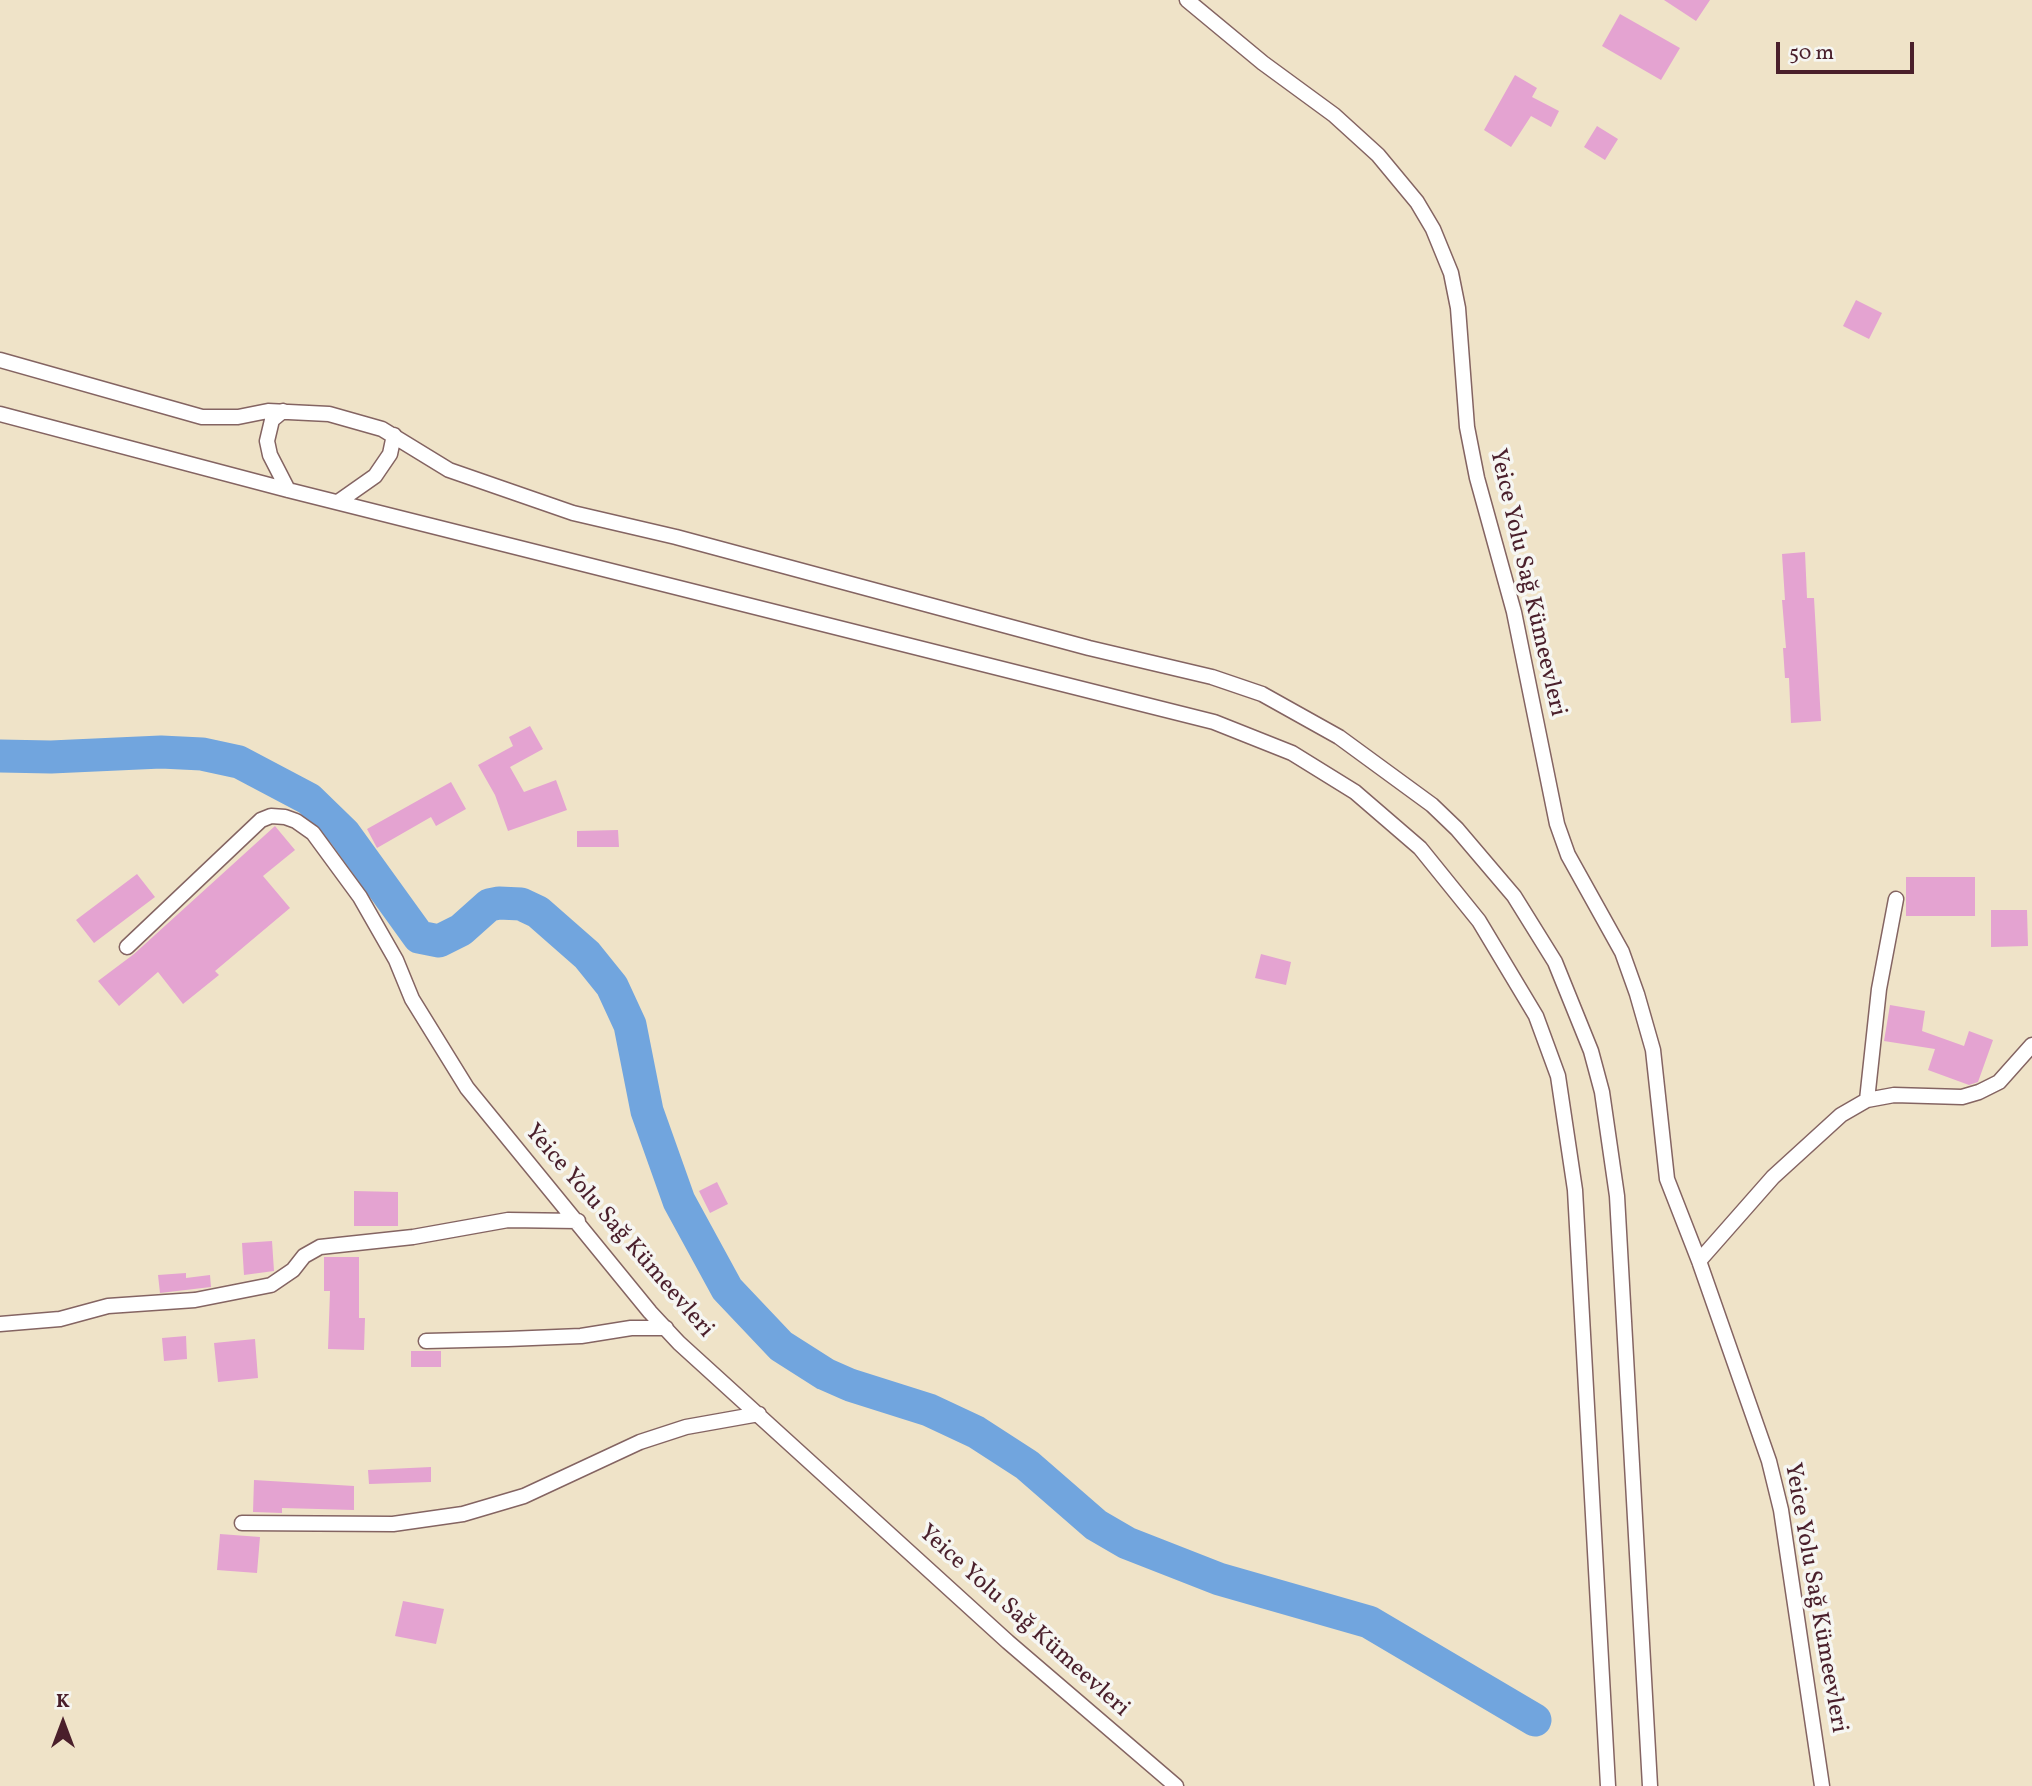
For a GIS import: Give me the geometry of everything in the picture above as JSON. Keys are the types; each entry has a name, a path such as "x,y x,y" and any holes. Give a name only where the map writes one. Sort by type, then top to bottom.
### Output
{"street":[{"name":"Yeice Yolu Sağ Kümeevleri","path":"1187,0 1264,63 1334,115 1378,155 1417,202 1433,229 1451,273 1458,308 1466,427 1477,478 1514,612 1557,824 1568,855 1622,952 1637,994 1653,1049 1667,1180 1758,1425 1781,1510 1822,1786"},
{"path":"0,360 201,417 283,411 329,414 394,435 449,470 573,513 676,537 1089,648 1212,677 1262,694 1339,737 1372,759 1457,829 1514,896 1555,962 1583,1029 1602,1092 1617,1196 1650,1786"},
{"path":"283,411 272,420 267,441 270,455 288,490"},
{"path":"0,414 288,490 1214,722 1292,753 1355,792 1420,848 1479,921 1521,986 1536,1016 1558,1076 1575,1190 1608,1786"},
{"path":"338,502 375,476 390,454 394,435"},
{"name":"Yeice Yolu Sağ Kümeevleri","path":"127,947 253,825 271,816 296,821 313,833 360,897 396,960 412,999 467,1088 666,1328 1008,1642 1176,1786"},
{"path":"1867,1100 1879,989 1896,899"},
{"path":"1699,1261 1803,1148 1841,1115 1867,1100 1894,1095 1962,1097 1979,1092 1999,1082 2032,1045"},
{"path":"0,1324 60,1319 108,1306 195,1300 271,1285 293,1270 304,1256 320,1247 413,1237 508,1220 578,1221"},
{"path":"426,1341 533,1338 631,1328 666,1328"},
{"path":"242,1523 393,1524 463,1514 524,1496 640,1442 686,1427 759,1414"}],"building":[{"path":"1664,0 1710,0 1696,21"},
{"path":"1620,14 1680,48 1661,80 1602,46"},
{"path":"1515,75 1537,88 1532,97 1559,111 1551,127 1531,116 1511,147 1484,130"},
{"path":"1597,126 1618,139 1605,160 1584,147"},
{"path":"1856,300 1882,313 1869,339 1843,326"},
{"path":"1805,552 1807,598 1814,598 1821,721 1791,723 1789,678 1785,678 1783,648 1786,648 1782,554"},
{"path":"530,726 543,749 510,767 524,792 556,780 567,810 508,831 495,795 478,765 513,746 509,737"},
{"path":"451,782 466,809 436,826 431,817 377,848 367,829"},
{"path":"275,826 295,850 263,876 290,908 215,971 219,975 183,1004 158,972 119,1006 98,981 134,954"},
{"path":"618,830 619,847 577,847 577,831"},
{"path":"137,874 155,897 94,943 76,920"},
{"path":"1906,877 1975,877 1975,916 1906,916"},
{"path":"1991,910 2027,910 2028,946 1991,947"},
{"path":"1261,954 1291,962 1286,985 1255,978"},
{"path":"1890,1005 1925,1011 1922,1031 1964,1046 1969,1031 1993,1040 1978,1082 1969,1085 1928,1070 1935,1049 1884,1041"},
{"path":"717,1182 728,1204 710,1213 699,1191"},
{"path":"354,1191 398,1192 398,1226 354,1226"},
{"path":"272,1241 274,1271 244,1275 242,1243"},
{"path":"324,1257 359,1257 359,1318 365,1318 364,1350 328,1349 330,1291 324,1291"},
{"path":"186,1273 186,1278 210,1275 211,1287 160,1293 158,1275"},
{"path":"186,1336 187,1359 164,1361 162,1338"},
{"path":"255,1339 258,1378 218,1382 214,1343"},
{"path":"411,1351 441,1351 441,1367 411,1367"},
{"path":"431,1467 431,1482 369,1484 368,1470"},
{"path":"254,1480 354,1486 354,1510 282,1508 282,1513 253,1512"},
{"path":"220,1534 260,1537 257,1573 217,1570"},
{"path":"403,1601 444,1609 436,1644 395,1636"}],"waterway":[{"path":"0,756 51,757 161,752 202,754 239,762 309,799 344,833 419,937 439,941 461,930 489,905 521,904 538,912 587,955 612,986 630,1025 647,1111 679,1201 727,1289 781,1346 825,1374 850,1385 929,1410 976,1432 1027,1465 1096,1525 1127,1543 1219,1579 1369,1622 1535,1720"}]}
